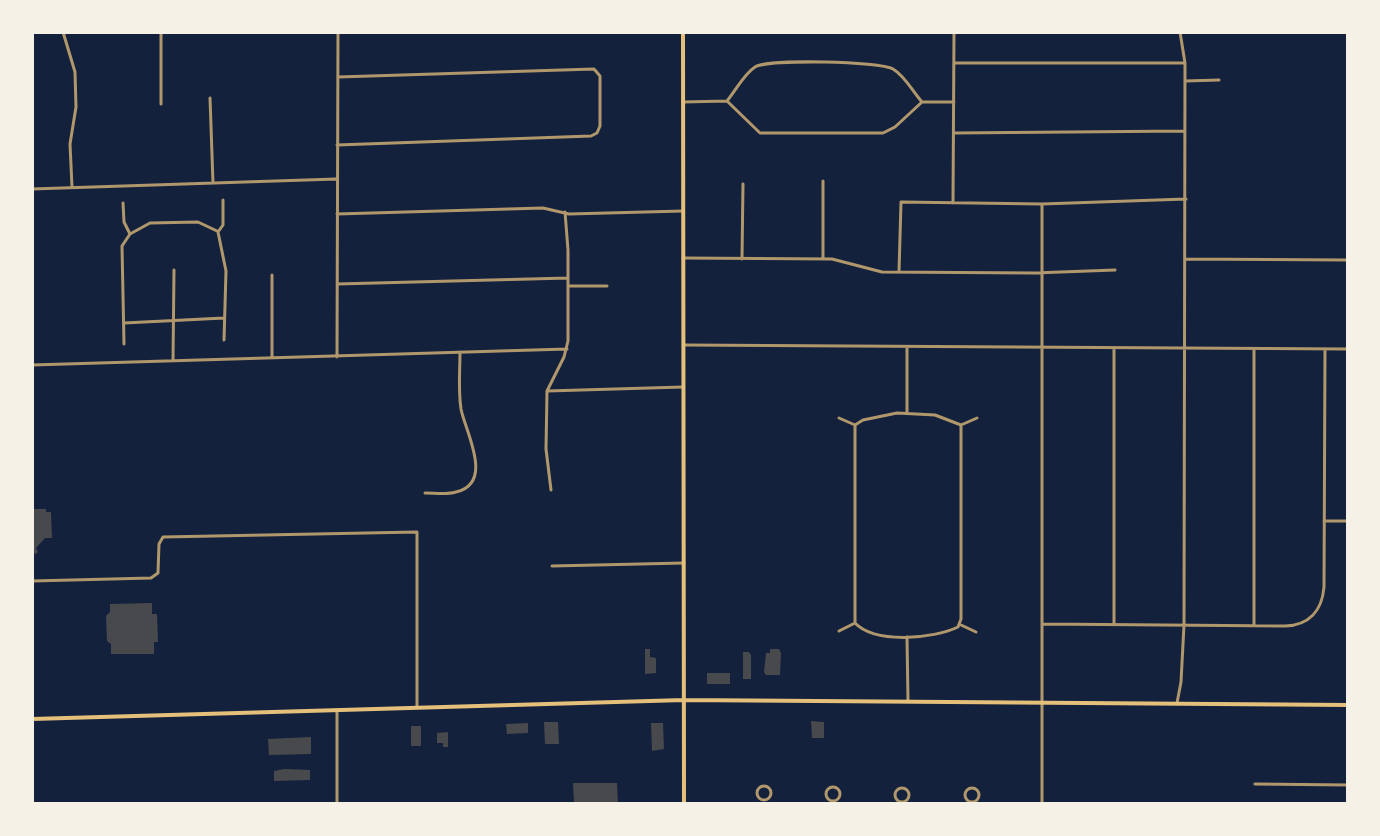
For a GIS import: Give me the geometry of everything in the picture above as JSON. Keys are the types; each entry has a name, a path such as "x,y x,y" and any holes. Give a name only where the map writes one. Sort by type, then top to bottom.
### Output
{"main road":[{"path":"683,32 684,804"},
{"path":"32,719 684,700 1348,705"}],"street":[{"path":"63,32 75,72 76,107 70,144 72,187"},
{"path":"161,32 161,104"},
{"path":"337,357 338,32"},
{"path":"953,203 954,32"},
{"path":"1177,704 1184,625 1186,199 1185,63 1180,32"},
{"path":"727,101 748,73 765,63 851,63 879,64 891,68 922,102"},
{"path":"954,63 1185,63"},
{"path":"337,145 591,136 597,133 600,126 600,76 594,69 338,77"},
{"path":"1185,81 1219,80"},
{"path":"210,98 213,183"},
{"path":"683,102 727,101 760,133 794,134 883,133 895,127 922,102 954,102"},
{"path":"954,133 1185,131"},
{"path":"32,189 337,179"},
{"path":"823,181 823,258"},
{"path":"742,259 743,184"},
{"path":"899,272 901,202 1042,204 1186,199"},
{"path":"223,200 223,225 218,232 226,271 224,340"},
{"path":"123,203 124,222 130,234"},
{"path":"1042,204 1042,804"},
{"path":"337,214 543,208 565,212 683,211"},
{"path":"551,490 546,449 547,391 567,349 565,212"},
{"path":"124,344 122,246 130,234 150,223 198,222 218,232"},
{"path":"683,258 823,258 882,272 1115,270"},
{"path":"1185,259 1348,260"},
{"path":"173,361 174,270"},
{"path":"272,275 272,358"},
{"path":"337,284 568,278"},
{"path":"568,286 607,286"},
{"path":"124,323 224,318"},
{"path":"684,345 1348,349"},
{"path":"907,347 907,413"},
{"path":"1114,348 1114,624"},
{"path":"32,365 567,349"},
{"path":"1254,349 1254,625"},
{"path":"1042,624 1296,625 1314,616 1323,597 1325,349"},
{"path":"425,493 457,492 469,485 475,473 475,458 461,407 460,352"},
{"path":"547,391 684,387"},
{"path":"855,425 863,420 907,413 935,415 961,425 977,418"},
{"path":"839,418 855,425"},
{"path":"855,425 855,623"},
{"path":"960,625 961,425"},
{"path":"1324,521 1348,521"},
{"path":"32,581 151,578 158,573 159,544 163,537 417,532 417,707"},
{"path":"552,566 684,563"},
{"path":"855,623 869,631 907,637 934,635 960,625"},
{"path":"839,631 855,623"},
{"path":"960,625 976,632"},
{"path":"907,637 908,701"},
{"path":"337,709 337,804"},
{"path":"1255,784 1348,785"}],"building":[{"path":"32,509 51,512 52,538 45,538 36,548 36,554 32,552"},
{"path":"152,603 152,614 157,614 158,642 154,642 154,654 111,654 106,616 110,612 110,604"},
{"path":"645,649 650,649 650,657 656,658 656,673 645,674"},
{"path":"770,649 779,649 781,653 780,675 766,675 764,672 766,653 770,653"},
{"path":"743,652 751,655 751,679 743,679"},
{"path":"707,673 730,673 730,684 707,684"},
{"path":"811,721 824,722 824,738 812,738"},
{"path":"544,722 558,722 559,744 545,744"},
{"path":"528,723 528,733 507,734 506,724"},
{"path":"651,723 663,723 664,749 652,751"},
{"path":"411,726 421,726 421,746 411,746"},
{"path":"448,732 448,747 443,747 443,743 437,743 437,733"},
{"path":"311,737 311,754 269,755 268,739"},
{"path":"310,770 310,780 274,781 274,771"},
{"path":"573,783 617,783 618,804 574,804"}]}
